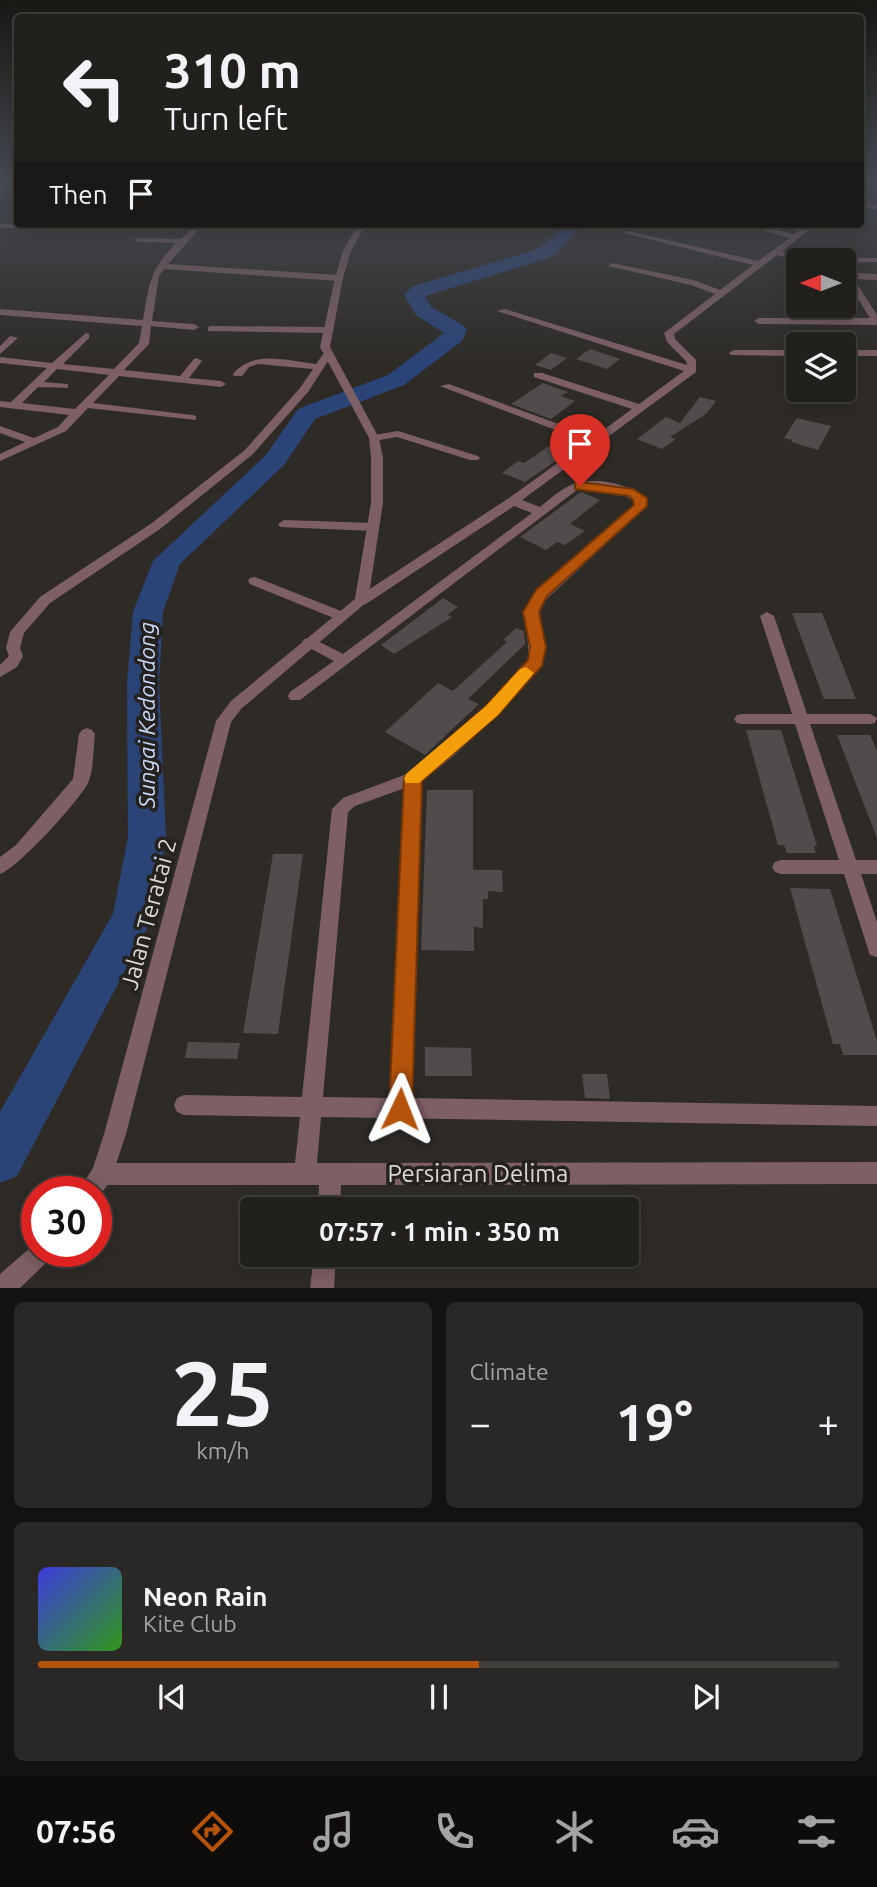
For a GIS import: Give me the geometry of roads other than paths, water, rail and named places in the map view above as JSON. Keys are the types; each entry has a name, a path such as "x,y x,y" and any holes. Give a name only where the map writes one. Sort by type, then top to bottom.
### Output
{"street":[{"path":"0,458 62,429 144,344 155,276 160,266 181,243"},
{"path":"0,672 12,664 16,656 14,641 18,632 45,600 156,526 249,452 304,390 326,351 327,330 339,278 351,243"},
{"path":"671,243 760,264"},
{"path":"502,311 692,370 691,360 670,340 669,333 788,243"},
{"path":"776,252 786,255"},
{"path":"856,260 875,259"},
{"path":"160,266 339,278"},
{"path":"612,266 692,283 720,293"},
{"path":"856,274 877,277"},
{"path":"856,290 877,322"},
{"path":"865,304 877,304"},
{"path":"0,312 194,327"},
{"path":"759,321 877,322"},
{"path":"211,329 327,330"},
{"path":"14,405 86,336"},
{"path":"0,351 13,338"},
{"path":"326,351 374,438 377,458 373,527 361,601"},
{"path":"734,353 786,353"},
{"path":"856,353 877,353"},
{"path":"0,360 221,384"},
{"path":"182,380 197,361"},
{"path":"238,374 246,365 257,361 319,367"},
{"name":"Jalan Teratai 2","path":"98,1176 115,1134 224,721 236,705 361,601 513,501 692,370"},
{"path":"538,375 640,408"},
{"path":"34,384 64,386"},
{"path":"445,386 596,441"},
{"path":"0,404 192,418"},
{"path":"0,429 35,442"},
{"path":"374,438 398,434 474,458"},
{"path":"295,696 572,489 580,486 633,493 641,502 640,506 535,602 531,612 538,647 536,662 492,710 413,778 349,802 340,808 305,1174"},
{"path":"513,501 541,512"},
{"path":"284,524 373,527"},
{"path":"255,581 341,616"},
{"path":"767,616 877,949"},
{"path":"309,642 344,660"},
{"path":"742,719 870,719"},
{"path":"0,867 22,850 81,780 87,734"},
{"path":"400,1109 413,778"},
{"path":"781,867 877,867"},
{"path":"184,1105 877,1116"},
{"name":"Persiaran Delima","path":"112,1182 305,1174 877,1173"},
{"path":"329,1197 331,1174"},
{"path":"2,1288 25,1267"},
{"path":"322,1288 324,1267"}],"waterway":[{"name":"Sungai Kedondong","path":"0,1159 133,917 147,837 143,683 148,612 167,561 275,460 306,414 396,380 454,336 456,329 423,311 414,295 420,290 539,255 556,243"}]}
